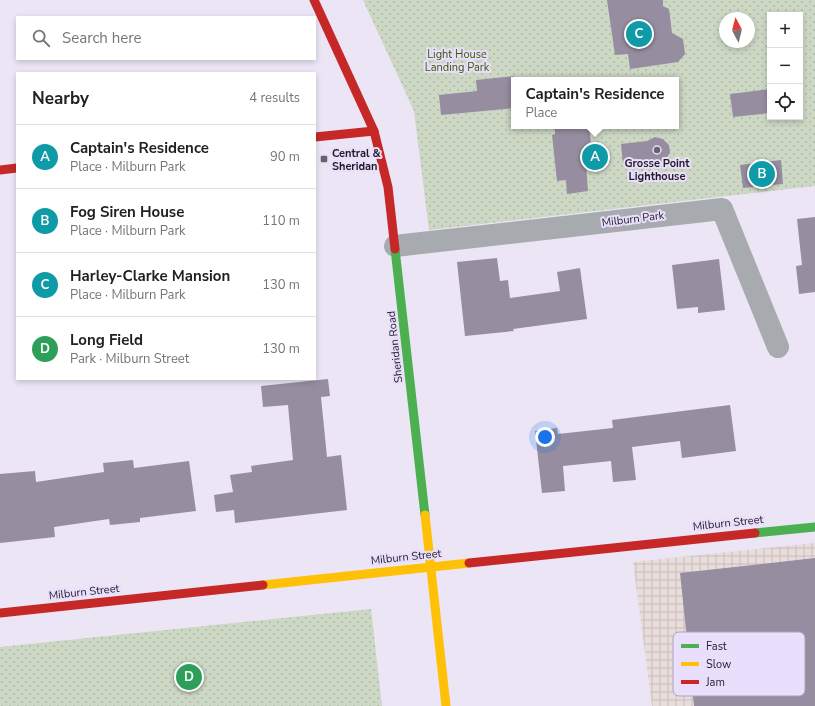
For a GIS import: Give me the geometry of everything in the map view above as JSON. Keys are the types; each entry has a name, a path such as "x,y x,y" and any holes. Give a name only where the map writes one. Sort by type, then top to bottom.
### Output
{"street":[{"name":"Sheridan Road","path":"314,0 374,131 388,187 446,706"},
{"path":"316,137 374,131"},
{"path":"0,170 16,168"},
{"name":"Milburn Park","path":"395,246 722,209 778,348"},
{"name":"Milburn Street","path":"0,613 431,566 815,527"}],"shaded area":[{"path":"815,543 815,706 652,706 633,562"}],"green space":[{"name":"Light House Landing Park","path":"363,0 815,0 815,186 429,230 414,111"},
{"path":"371,609 382,706 0,706 0,647"}],"building":[{"path":"607,0 663,0 663,6 669,9 672,33 683,39 685,54 678,62 630,69 628,54 615,55"},
{"path":"514,76 511,77 511,108 441,115 439,95 477,91 476,80"},
{"path":"767,89 767,113 733,117 730,94"},
{"path":"555,129 589,129 593,161 586,162 588,191 567,194 566,180 557,181 552,135 555,134"},
{"path":"655,137 663,139 669,145 670,153 665,160 658,163 648,160 623,164 621,144 647,141"},
{"path":"781,160 783,184 743,188 740,165"},
{"path":"815,217 815,292 799,294 796,266 802,265 797,219"},
{"path":"497,258 500,281 508,280 510,298 560,291 557,272 580,268 587,319 513,329 514,331 465,336 457,262"},
{"path":"719,259 725,310 698,313 698,307 677,309 672,265"},
{"path":"328,379 330,396 321,397 327,457 341,455 347,510 235,523 234,510 216,512 214,495 233,492 230,475 252,472 251,466 293,460 288,405 263,407 261,386"},
{"path":"730,405 736,451 682,458 680,441 632,447 636,480 613,482 611,461 563,466 565,491 542,493 535,431 557,428 558,434 613,428 612,420"},
{"path":"133,460 134,468 189,461 196,511 140,518 140,522 110,525 109,519 54,527 55,537 0,543 0,474 35,471 36,482 104,472 103,463"},
{"path":"815,558 815,706 694,706 693,696 805,696 805,632 686,632 680,573"}],"traffic: fast":[{"path":"395,249 425,515"},
{"path":"755,533 815,527"}],"traffic: slow":[{"path":"425,515 446,706"},
{"path":"263,585 469,563"}],"traffic: jam":[{"path":"314,0 374,131 388,187 395,249"},
{"path":"316,137 374,131"},
{"path":"0,170 16,168"},
{"path":"469,563 755,533"},
{"path":"0,613 263,585"}],"place":[{"name":"Harley-Clarke Mansion","path":"639,34"},
{"name":"Grosse Point Lighthouse","path":"657,150"},
{"name":"Captain's Residence","path":"595,157"},
{"name":"Central & Sheridan","path":"324,159"},
{"name":"Fog Siren House","path":"762,174"},
{"name":"Long Field","path":"189,677"}]}
